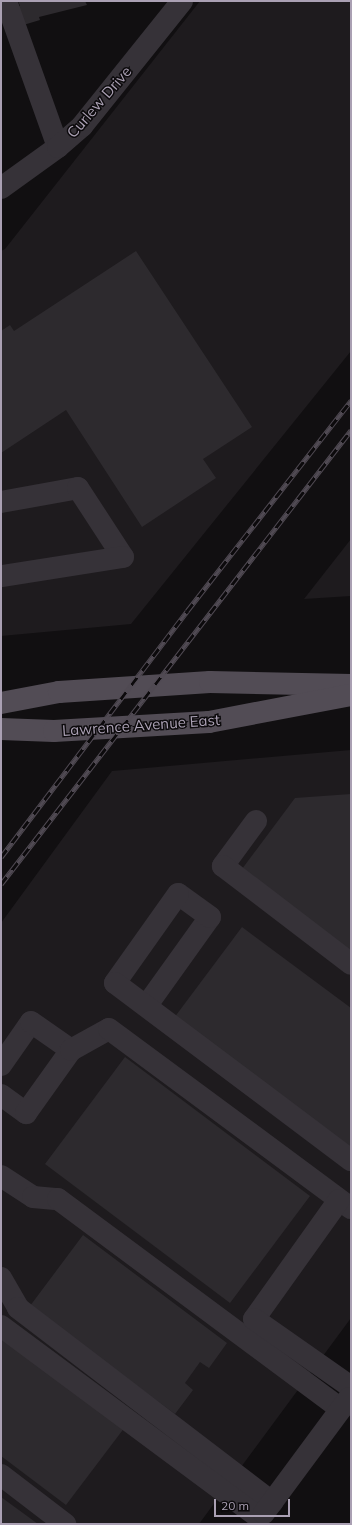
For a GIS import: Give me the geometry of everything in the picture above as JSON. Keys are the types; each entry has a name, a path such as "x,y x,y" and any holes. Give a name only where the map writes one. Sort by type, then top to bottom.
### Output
{"main road":[{"path":"1,703 59,692 210,682 351,685"},
{"name":"Lawrence Avenue East","path":"1,729 54,731 209,722 351,694"}],"street":[{"path":"6,1 58,147"},
{"name":"Curlew Drive","path":"1,188 58,147 82,126 182,1"},
{"path":"1,502 78,488 123,557 1,576"},
{"path":"256,821 222,866 351,964"},
{"path":"147,1005 210,917 178,894 115,983 147,1005 351,1160"},
{"path":"1,1066 32,1022 71,1050"},
{"path":"1,1095 26,1113 71,1050 109,1029 345,1204 254,1319 351,1387"},
{"path":"1,1176 33,1197 58,1199 346,1402 263,1515"},
{"path":"1,1278 18,1308 263,1515"},
{"path":"1,1326 263,1515"},
{"path":"1,1475 65,1524"}],"shaded area":[{"path":"200,1 351,1 351,351 131,624 1,636 1,251 5,249"},
{"path":"351,539 351,596 304,599"},
{"path":"351,750 351,1318 199,1524 1,1524 1,923 112,771"}],"building":[{"path":"18,1 85,1 87,5 39,17 40,20 20,26 15,8 20,6"},
{"path":"136,251 252,427 203,459 216,478 142,527 66,410 1,453 1,331 10,325 14,331"},
{"path":"351,794 351,957 239,873 295,798"},
{"path":"242,927 351,1008 351,1150 174,1018"},
{"path":"125,1057 310,1196 230,1303 45,1164"},
{"path":"83,1235 227,1343 209,1368 200,1362 185,1383 193,1390 175,1414 30,1306"},
{"path":"1,1335 125,1427 66,1505 1,1456"},
{"path":"1,1497 38,1524 1,1524"}],"railway":[{"path":"1,857 187,611 351,400"},
{"path":"1,884 351,430"}]}
